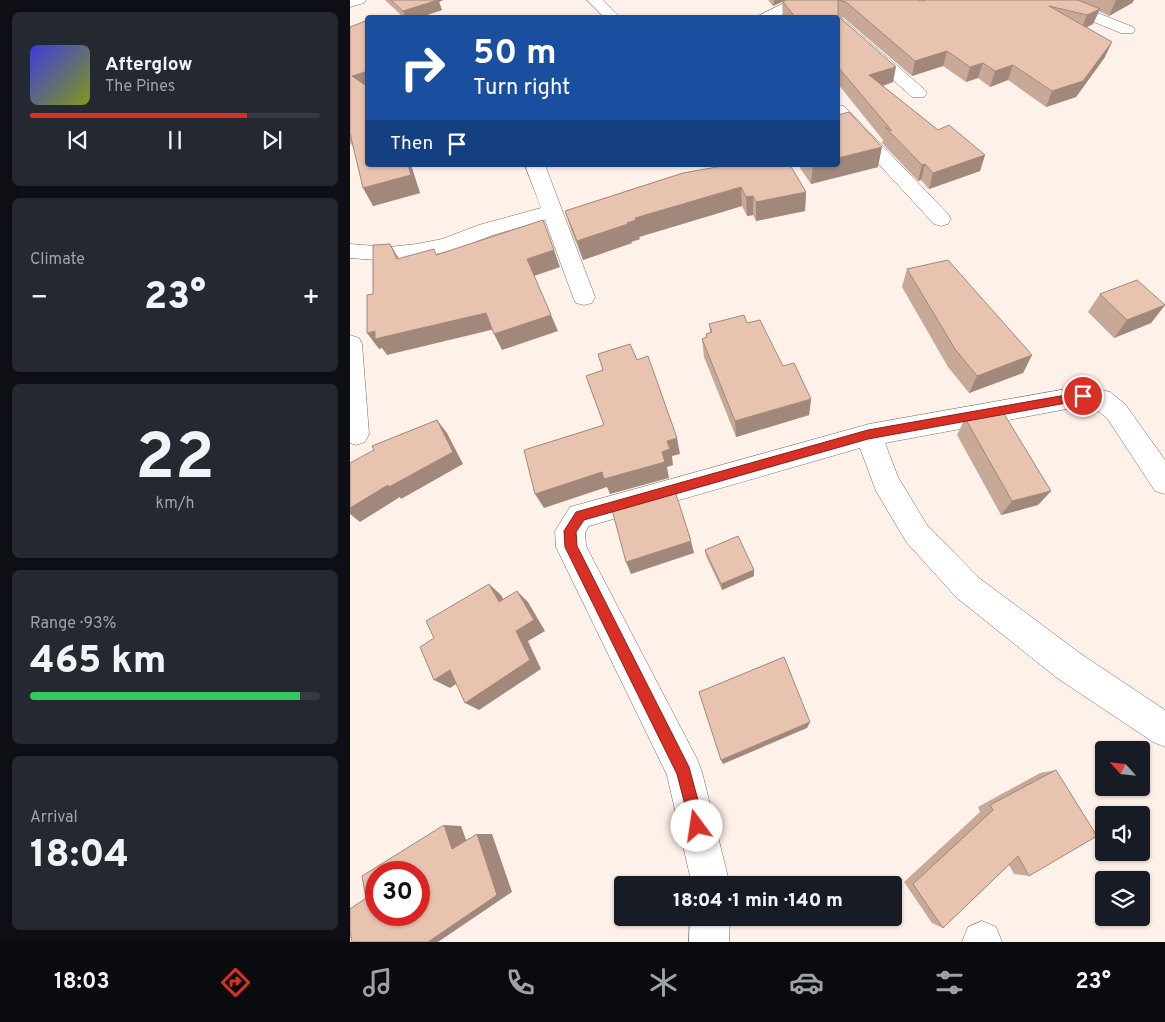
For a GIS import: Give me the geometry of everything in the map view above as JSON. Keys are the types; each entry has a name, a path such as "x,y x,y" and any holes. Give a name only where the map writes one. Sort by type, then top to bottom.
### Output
{"street":[{"path":"350,3 359,0"},
{"path":"594,0 611,15"},
{"path":"767,15 802,0"},
{"path":"1052,0 1127,30"},
{"path":"840,24 918,94"},
{"path":"840,112 941,219"},
{"path":"536,167 562,217 584,297"},
{"path":"350,251 388,254 418,250 446,245 486,230 562,217"},
{"path":"350,344 356,434"},
{"path":"709,876 684,772 571,547 570,531 580,516 868,434 1083,396 1101,400 1116,411 1165,482"},
{"path":"868,434 886,482 917,534 968,588 1069,666 1165,730"},
{"path":"709,942 710,926"}],"building":[{"path":"391,0 438,0 403,11"},
{"path":"786,0 838,0 838,15 794,15 783,2"},
{"path":"838,0 1078,0 1100,9 1087,15 1049,6 1112,42 1083,81 1052,91 1013,65 995,71 983,63 970,67 947,51 915,61 846,2"},
{"path":"840,18 896,67 869,75 938,130 949,125 985,155 933,173 925,164 922,165 885,127 892,131 840,69"},
{"path":"365,21 365,72 352,76 365,85 365,167 409,167 411,175 363,188 350,133 350,27"},
{"path":"849,112 882,147 840,158 840,114"},
{"path":"717,167 791,167 806,192 756,202 753,196 746,197 741,187 635,218 636,220 628,224 577,241 565,211 683,173"},
{"path":"543,220 554,250 527,259 551,315 494,334 486,313 375,339 375,331 367,333 367,295 373,294 373,245 390,244 397,259 434,249 436,255"},
{"path":"948,260 1032,355 977,376 955,349 907,269"},
{"path":"1137,280 1165,305 1127,320 1100,294"},
{"path":"744,315 747,323 760,320 783,366 794,363 811,399 735,421 702,339 707,337 706,334 712,332 709,324"},
{"path":"630,344 637,360 648,356 677,438 667,441 670,449 662,452 665,462 604,479 602,472 535,494 524,450 604,425 586,376 603,370 598,354"},
{"path":"1001,409 1051,491 1012,501 965,418"},
{"path":"437,420 453,452 389,487 388,485 350,508 350,463 374,450 372,446"},
{"path":"674,488 691,541 626,562 611,506"},
{"path":"738,536 754,570 721,584 705,550"},
{"path":"489,584 499,602 517,591 534,620 516,631 530,660 465,703 450,670 434,680 420,647 434,638 426,621"},
{"path":"784,657 810,722 721,760 699,692"},
{"path":"1056,770 1095,833 1095,837 1029,876 1018,856 943,928 913,884 993,810 990,805"},
{"path":"444,825 452,849 477,834 497,895 428,942 352,942 350,909 365,899 365,926 430,926 430,861 386,861"},
{"path":"365,874 365,892 362,876"}],"route":[{"path":"697,826 684,772 571,547 570,531 580,516 868,434 1083,396"}]}
